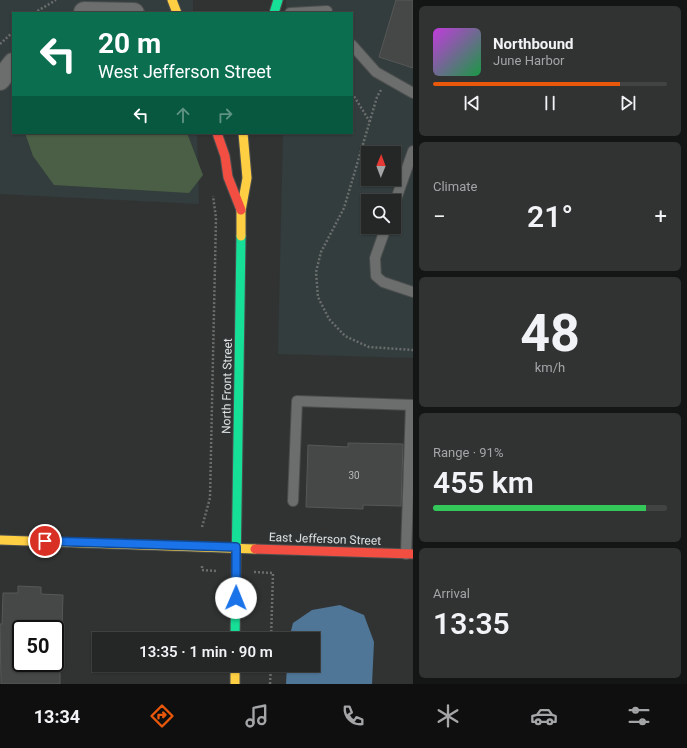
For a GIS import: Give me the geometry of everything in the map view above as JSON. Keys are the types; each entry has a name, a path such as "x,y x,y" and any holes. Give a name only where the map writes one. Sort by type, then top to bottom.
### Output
{"main road":[{"path":"172,0 177,12"},
{"path":"274,12 278,0"},
{"path":"217,134 228,177 241,211"},
{"name":"North Front Street","path":"235,632 241,211 246,178 243,134"},
{"name":"East Jefferson Street","path":"0,540 410,554"},
{"path":"235,672 235,684"}],"street":[{"path":"88,8 125,12"},
{"path":"0,80 12,64"}],"lane":[{"path":"327,12 329,0"},
{"path":"353,46 376,72 413,93"},
{"path":"398,194 413,151"},
{"path":"384,234 375,258 376,276 383,282 413,292"},
{"path":"293,501 297,401 412,405 410,554"}],"path":[{"path":"36,12 56,0"},
{"path":"0,44 12,33"},
{"path":"380,92 377,97 344,208 320,252 316,272 318,297 329,319 345,336 369,347 413,350"},
{"path":"353,94 370,122"},
{"path":"270,672 270,684"}],"shaded area":[{"path":"0,0 193,0 193,12 12,12 12,134 197,134 199,204 0,194"},
{"path":"286,0 413,0 413,358 278,354 283,134 353,134 353,12 286,12"}],"green space":[{"path":"25,134 187,134 203,175 189,193 54,185 33,156"}],"water":[{"path":"340,605 364,615 374,642 372,684 286,684 287,672 320,672 320,632 291,632 293,623 312,610"}],"building":[{"path":"396,0 413,0 413,68 379,57"},
{"path":"348,443 403,444 401,506 363,505 363,509 306,507 308,445 348,447"},
{"path":"18,586 41,587 41,594 63,595 62,620 12,620 12,672 60,672 60,684 1,684 0,624 2,624 3,593 18,593"}],"traffic: fast":[{"path":"274,12 278,0"},
{"path":"235,632 241,236"}],"traffic: slow":[{"path":"172,0 177,12"},
{"path":"241,236 241,211 247,178 243,134"},
{"path":"0,540 255,549"},
{"path":"235,672 235,684"}],"traffic: jam":[{"path":"217,134 225,156 228,177 241,210"},
{"path":"255,549 413,554"}],"route":[{"path":"45,541 236,547 236,598"}]}
